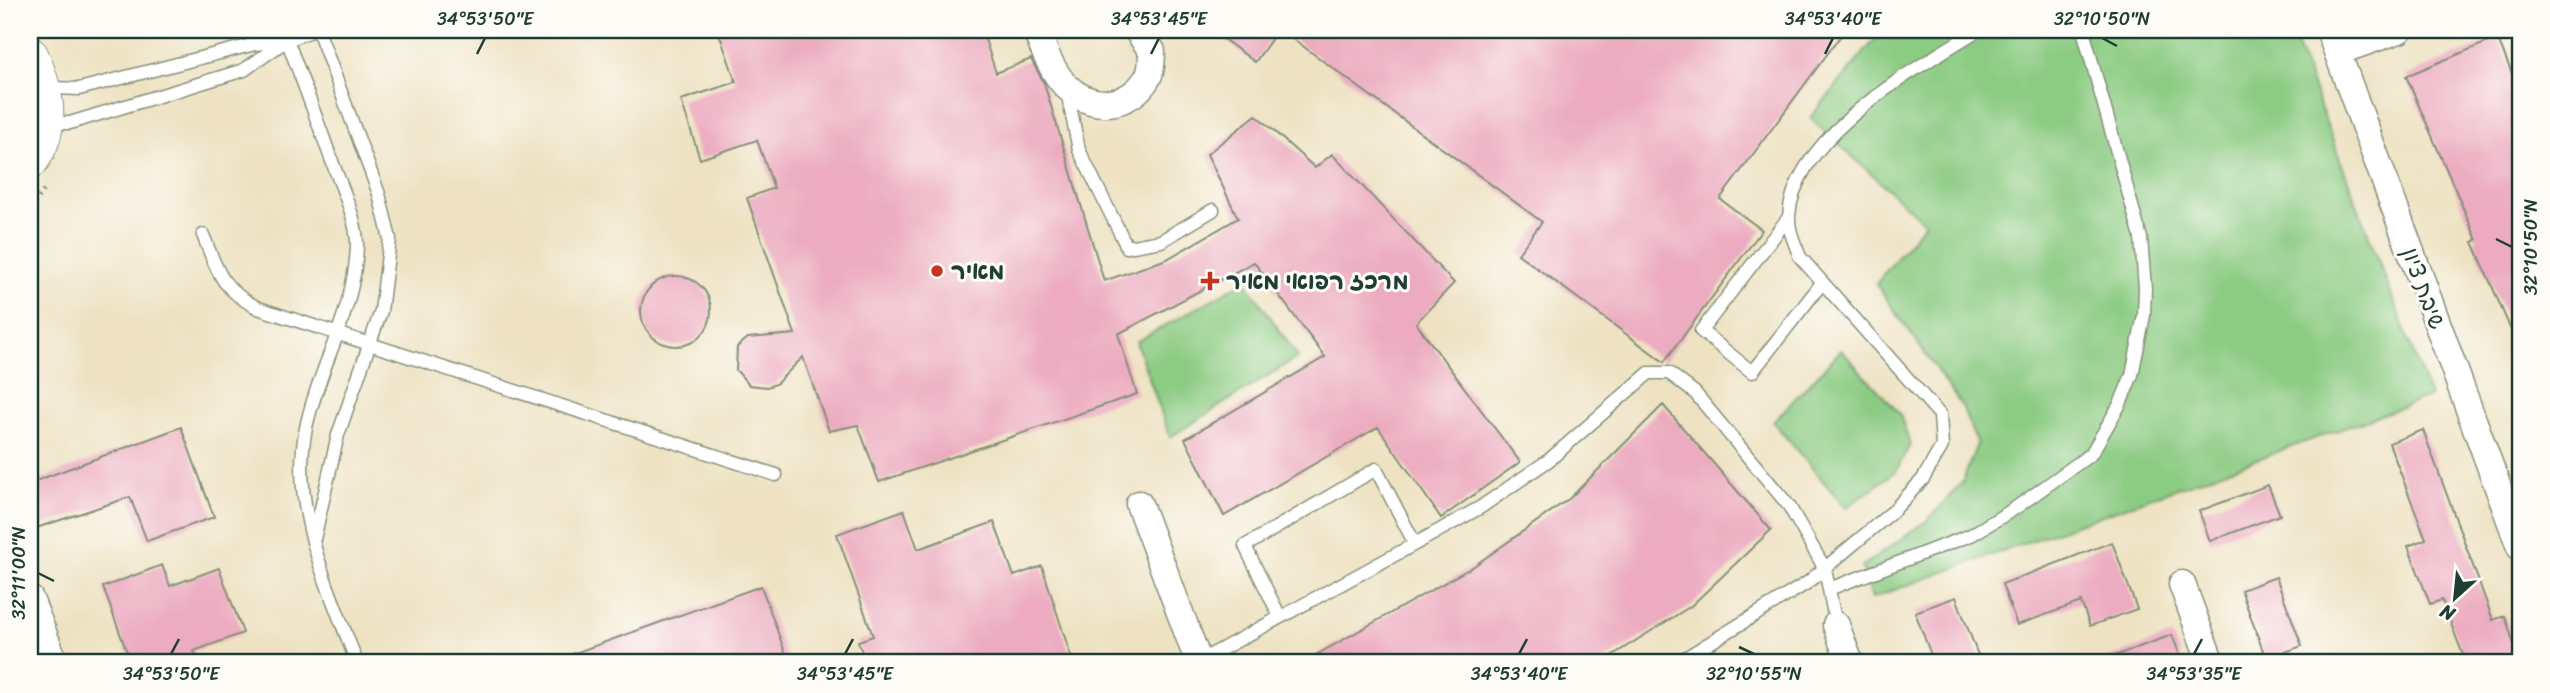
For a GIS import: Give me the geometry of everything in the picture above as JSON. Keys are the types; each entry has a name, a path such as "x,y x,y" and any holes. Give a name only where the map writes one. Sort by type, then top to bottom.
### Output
{"street":[{"path":"1035,30 1044,53 1066,86 1090,102 1111,105 1132,95 1150,76 1152,51 1137,30"},
{"path":"2333,41 2399,30"},
{"name":"שיבת ציון","path":"2333,41 2520,547"},
{"path":"30,160 39,94"},
{"path":"1139,504 1198,663"},
{"path":"2182,584 2211,663"},
{"path":"30,599 55,663"},
{"path":"1836,625 1850,663"}],"lane":[{"path":"39,94 79,89 255,44 287,40 316,30 379,194 390,239 381,311 338,435 313,543"},
{"path":"1822,284 1752,372 1701,331 1789,217 1802,172 1826,140 1898,83 1978,30"},
{"path":"1829,589 1972,535 2014,509 2091,454 2120,404 2132,375 2144,315 2146,288 2141,238 2083,30"},
{"path":"39,94 70,123 244,70 287,40"},
{"path":"287,40 348,204 357,242 349,302 306,428 303,489 313,543 357,663"},
{"path":"1066,86 1079,150 1127,247 1161,240 1213,210"},
{"path":"1677,663 1825,569 1892,512 1923,479 1942,446 1940,415 1800,257 1791,234 1789,217"},
{"path":"203,235 222,282 235,296 284,318 339,333 776,475"},
{"path":"1198,663 1481,507 1549,460 1648,373 1669,373 1695,393 1789,506 1825,569 1836,625"},
{"path":"1280,617 1245,545 1376,469 1415,544"}],"green space":[{"path":"1883,30 2291,30 2430,397 1872,598 1862,567 1928,520 1962,483 1977,444 1962,406 1876,284 1925,223 1810,118"},
{"path":"1245,281 1298,357 1170,437 1136,342"},
{"path":"1841,350 1900,414 1910,445 1896,471 1846,508 1773,422"}],"building":[{"name":"מאיר","path":"718,30 982,30 996,73 1031,59 1044,83 1104,281 1167,259 1238,218 1207,154 1256,115 1315,168 1332,154 1454,283 1416,323 1520,462 1441,518 1378,427 1224,516 1185,439 1325,357 1254,262 1118,334 1137,394 879,482 858,425 829,431 803,357 776,384 767,387 749,385 736,370 737,347 748,338 795,334 747,198 774,188 757,140 700,159 681,100 736,82"},
{"path":"1211,30 1278,30 1255,62"},
{"path":"1281,30 1845,30 1720,199 1762,230 1664,362 1518,254 1542,222"},
{"path":"2497,38 2520,92 2520,351 2473,242 2477,240 2406,76"},
{"path":"676,276 701,286 711,311 701,336 676,346 651,336 641,311 651,286"},
{"path":"1663,405 1771,530 1691,606 1600,663 1302,663 1474,566 1570,498"},
{"path":"181,427 214,517 147,541 130,497 30,530 30,483"},
{"path":"2423,430 2493,620 2505,616 2520,663 2466,663 2442,600 2430,604 2408,546 2426,539 2389,443"},
{"path":"2268,485 2280,515 2210,541 2199,511"},
{"path":"904,510 918,549 994,522 1014,576 1042,566 1073,663 866,663 858,641 873,636 837,534"},
{"path":"2112,542 2137,609 2090,626 2081,602 2017,625 2002,584"},
{"path":"162,565 170,586 219,568 243,633 194,651 199,663 131,663 103,587"},
{"path":"2276,577 2302,646 2266,659 2241,590"},
{"path":"761,586 789,663 556,663 555,660"},
{"path":"1956,597 1981,663 1934,663 1915,612"},
{"path":"2172,635 2183,663 2103,663 2103,660"}],"place":[{"name":"מאיר","path":"937,271"},
{"name":"מרכז רפואי מאיר","path":"1210,281"}]}
